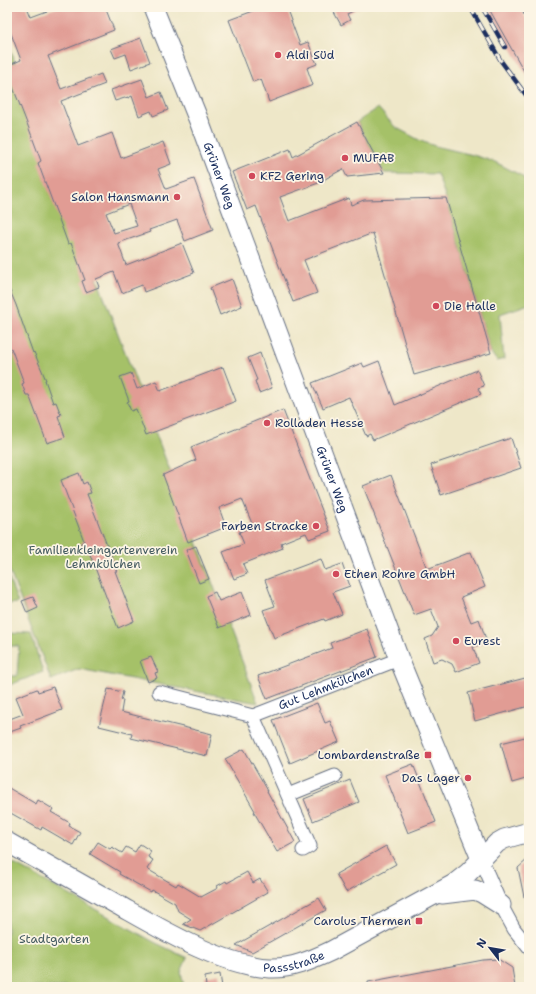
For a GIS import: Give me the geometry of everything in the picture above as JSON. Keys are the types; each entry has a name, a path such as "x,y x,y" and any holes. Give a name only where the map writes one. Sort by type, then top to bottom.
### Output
{"street":[{"name":"Grüner Weg","path":"153,7 199,121 399,658 481,859"},
{"name":"Gut Lehmkülchen","path":"253,716 399,658"},
{"path":"159,692 253,716 310,846 303,850"},
{"path":"288,795 335,776"},
{"path":"529,832 504,839 497,843 481,859 501,905 514,929 529,948"},
{"name":"Passstraße","path":"7,842 181,939 230,960 250,966 271,968 313,960 454,884 468,873 481,859"},
{"path":"435,895 474,890 482,893 501,905"}],"green space":[{"name":"Familienkleingartenverein Lehmkülchen","path":"7,41 258,703 79,669 51,680 7,564"},
{"path":"378,108 395,127 421,141 495,162 522,176 529,187 529,304 500,314 504,359 497,361 491,353 446,198 437,174 384,173 357,122"},
{"path":"7,573 18,603 7,604"},
{"path":"7,633 31,634 43,672 7,686 7,676 17,676 19,646 7,646"},
{"name":"Stadtgarten","path":"7,860 154,942 187,958 181,972 184,987 7,987"}],"building":[{"path":"7,7 27,7 31,17 58,7 105,7 114,30 48,56 61,89 101,74 105,84 61,101 78,146 112,133 121,158 163,142 171,164 158,169 166,189 194,179 213,230 185,241 177,220 149,230 150,232 118,243 126,265 182,243 194,273 144,292 142,285 122,293 114,272 96,279 99,287 86,292 82,281 85,280 71,243 68,244 38,163 41,161 9,77 7,78 7,66 21,60 7,23","holes":["129,204 137,226 114,233 106,213"]},
{"name":"Aldi Süd","path":"264,7 286,7 300,45 308,42 317,64 307,68 313,85 269,102 261,79 253,82 229,20"},
{"path":"331,7 361,7 347,14 350,20 341,25"},
{"path":"488,7 520,7 529,24 529,80"},
{"path":"141,38 150,62 131,69 126,54 115,58 111,49"},
{"path":"142,79 149,97 161,92 168,110 153,116 151,111 139,116 132,96 115,101 111,90"},
{"name":"Die Halle","path":"357,122 384,173 347,177 343,169 324,181 280,197 289,221 349,198 351,205 364,200 446,198 491,353 414,375 373,233 304,260 317,293 293,302 256,206 247,210 232,172 290,149 293,157"},
{"path":"232,279 242,306 220,315 210,288"},
{"path":"7,286 16,305 33,353 34,352 46,380 53,403 56,402 61,415 58,416 65,437 47,443 29,395 26,395 22,384 24,383 11,348 9,348 7,342"},
{"path":"260,353 272,388 259,393 255,381 257,380 248,358"},
{"path":"379,361 395,405 477,370 484,386 478,388 481,394 373,440 370,434 366,436 349,397 323,408 312,383 362,363 364,367"},
{"path":"223,367 236,401 146,435 136,409 131,411 120,377 131,373 137,389 156,381 160,391"},
{"path":"283,410 330,531 309,539 306,533 281,543 283,548 243,564 247,574 234,579 223,552 244,544 239,532 253,526 242,499 219,508 226,527 188,542 163,475 196,460 191,447"},
{"path":"511,438 521,468 441,495 431,465"},
{"path":"79,473 83,484 87,482 91,493 87,494 117,571 115,571 134,621 118,628 89,552 85,553 81,543 84,541 61,480"},
{"path":"391,475 427,569 471,552 485,587 461,597 471,622 479,619 487,642 473,647 479,663 456,672 452,664 442,659 433,662 425,639 432,636 438,627 431,609 414,615 363,486"},
{"path":"196,546 209,579 199,583 186,550"},
{"path":"321,559 325,570 342,564 350,586 333,592 342,614 325,621 324,619 274,638 263,610 275,606 265,580"},
{"path":"215,592 219,601 242,592 251,615 219,628 206,596"},
{"path":"33,597 38,608 27,613 22,601"},
{"path":"367,629 377,657 267,699 258,676 332,648 330,643"},
{"path":"151,657 158,672 155,673 157,678 148,682 140,661"},
{"path":"529,677 529,706 475,721 468,693"},
{"path":"53,687 62,710 20,726 21,728 7,733 7,720 23,714 16,697 37,689 38,692"},
{"path":"108,689 123,692 121,712 212,734 207,756 131,738 132,734 99,726"},
{"path":"317,703 325,723 330,721 339,742 290,763 273,720"},
{"path":"529,736 529,778 512,783 501,743"},
{"path":"244,749 295,842 277,852 225,759"},
{"path":"413,764 436,822 408,833 385,775"},
{"path":"350,780 359,802 313,821 304,799"},
{"path":"7,787 36,804 38,800 53,809 51,812 70,823 69,826 80,832 73,845 42,827 41,830 7,811"},
{"path":"98,842 110,849 112,847 122,853 126,847 135,852 140,844 151,851 148,857 153,860 147,869 176,886 178,883 201,897 218,888 217,886 226,881 227,883 247,872 253,883 260,879 268,892 200,931 183,924 191,919 178,911 175,903 152,890 151,892 119,874 120,872 90,854"},
{"path":"386,846 396,864 346,892 336,874"},
{"path":"529,858 529,896 524,897 518,868"},
{"path":"319,898 326,910 252,952 236,945"},
{"path":"498,959 512,968 515,987 474,987 474,985 462,987 368,987 368,982 483,960"},
{"path":"220,974 222,987 206,987 205,977"}],"railway":[{"path":"470,7 501,61 529,99"},
{"path":"482,7 505,47"}],"place":[{"name":"Aldi Süd","path":"278,55"},
{"name":"MUFAB","path":"345,158"},
{"name":"KFZ Gering","path":"252,176"},
{"name":"Salon Hansmann","path":"177,197"},
{"name":"Die Halle","path":"436,306"},
{"name":"Rolladen Hesse","path":"267,423"},
{"name":"Farben Stracke","path":"316,526"},
{"name":"Ethen Rohre GmbH","path":"336,574"},
{"name":"Eurest","path":"456,641"},
{"name":"Lombardenstraße","path":"428,755"},
{"name":"Das Lager","path":"468,778"},
{"name":"Carolus Thermen","path":"419,921"}]}
